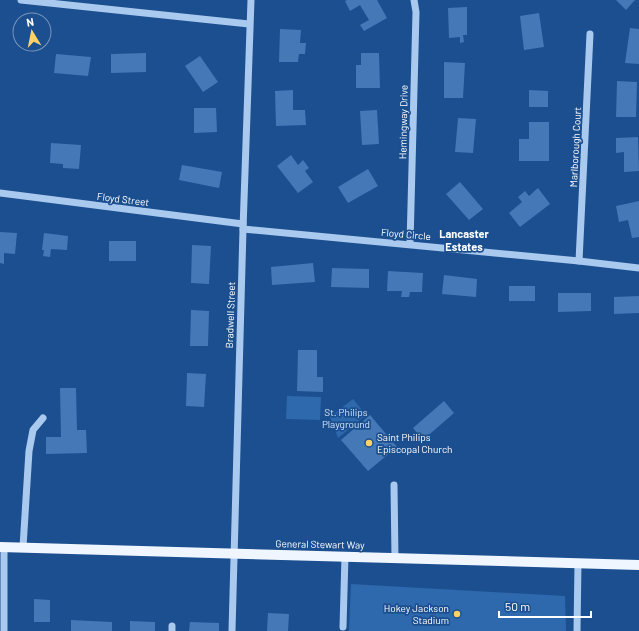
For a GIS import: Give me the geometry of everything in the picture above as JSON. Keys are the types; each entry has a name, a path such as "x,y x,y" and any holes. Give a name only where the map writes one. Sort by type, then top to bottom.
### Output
{"main road":[{"name":"General Stewart Way","path":"2,547 639,565"}],"street":[{"path":"21,0 77,3 249,24"},
{"name":"Bradwell Street","path":"232,631 249,24 251,0"},
{"name":"Hemingway Drive","path":"410,244 416,12 414,0"},
{"name":"Marlborough Court","path":"579,261 590,34"},
{"name":"Floyd Street","path":"0,193 243,226"},
{"name":"Floyd Circle","path":"243,226 639,268"},
{"path":"23,547 29,451 34,430 43,418"},
{"path":"394,485 395,558"},
{"path":"2,547 4,631"},
{"path":"343,627 345,556"},
{"path":"577,631 578,563"}],"green space":[{"path":"287,396 321,397 320,420 286,419"},
{"name":"St. Philips Playground","path":"353,399 366,415 338,438 330,417"},
{"name":"Hokey Jackson Stadium","path":"351,584 565,596 566,631 349,631"}],"building":[{"path":"377,0 387,18 364,31 360,25 369,20 360,5 350,11 345,1"},
{"path":"616,0 635,0 626,10"},
{"path":"467,7 467,35 463,35 464,42 460,43 460,37 449,38 448,8"},
{"path":"539,13 544,47 524,50 520,16"},
{"path":"630,28 639,29 639,64 625,63"},
{"path":"280,29 301,30 300,43 306,43 305,54 299,54 298,62 279,62"},
{"path":"146,53 146,72 111,73 111,54"},
{"path":"361,53 379,53 380,88 356,88 356,65 361,65"},
{"path":"56,54 91,57 88,76 54,73"},
{"path":"200,56 218,82 203,92 185,66"},
{"path":"444,62 465,63 463,98 444,98"},
{"path":"617,81 637,82 636,117 616,117"},
{"path":"293,90 293,110 305,110 306,125 276,126 275,91"},
{"path":"529,90 548,91 548,107 529,107"},
{"path":"194,108 216,108 217,132 194,133"},
{"path":"377,110 379,144 362,145 360,111"},
{"path":"458,118 476,119 473,153 455,152"},
{"path":"529,122 549,122 549,161 519,161 519,139 529,139"},
{"path":"638,137 639,171 624,172 624,152 616,153 616,138"},
{"path":"51,143 81,145 79,169 63,168 63,164 50,163"},
{"path":"291,155 298,165 303,160 309,168 305,171 313,182 298,193 277,166"},
{"path":"182,165 222,172 219,188 179,180"},
{"path":"368,169 378,186 348,203 338,187"},
{"path":"460,182 483,209 469,220 446,194"},
{"path":"538,188 550,204 520,227 509,213 522,202 518,197 525,191 529,196"},
{"path":"639,201 639,237 632,238 628,220 619,222 616,206"},
{"path":"0,232 17,233 15,254 4,253 4,264 0,263"},
{"path":"44,233 68,236 67,250 51,249 50,257 43,256 44,250 42,250"},
{"path":"109,241 136,241 136,261 109,261"},
{"path":"192,245 211,246 209,284 191,283"},
{"path":"313,263 315,282 272,285 271,267"},
{"path":"332,268 369,269 369,288 331,287"},
{"path":"388,271 423,273 422,292 410,292 409,297 401,297 402,291 387,291"},
{"path":"444,275 477,279 476,297 442,294"},
{"path":"509,286 535,286 535,301 509,301"},
{"path":"558,293 591,293 591,311 558,312"},
{"path":"639,296 639,313 614,314 614,297"},
{"path":"191,310 209,311 208,346 190,346"},
{"path":"298,350 317,350 317,377 323,377 323,392 297,391"},
{"path":"187,373 206,374 204,407 186,406"},
{"path":"60,388 76,388 77,430 86,430 87,453 46,454 46,437 61,437"},
{"path":"444,401 454,413 423,440 413,428"},
{"path":"370,415 397,447 368,471 341,440"},
{"path":"34,599 50,600 50,622 34,622"},
{"path":"268,613 289,614 288,631 267,631"},
{"path":"71,620 112,622 112,631 71,631"},
{"path":"130,621 155,622 155,631 130,631"},
{"path":"190,622 219,623 219,631 189,631"}],"place":[{"name":"Saint Philips Episcopal Church","path":"369,443"},
{"name":"Hokey Jackson Stadium","path":"457,614"}],"district":[{"name":"Lancaster Estates","path":"464,240"}]}
